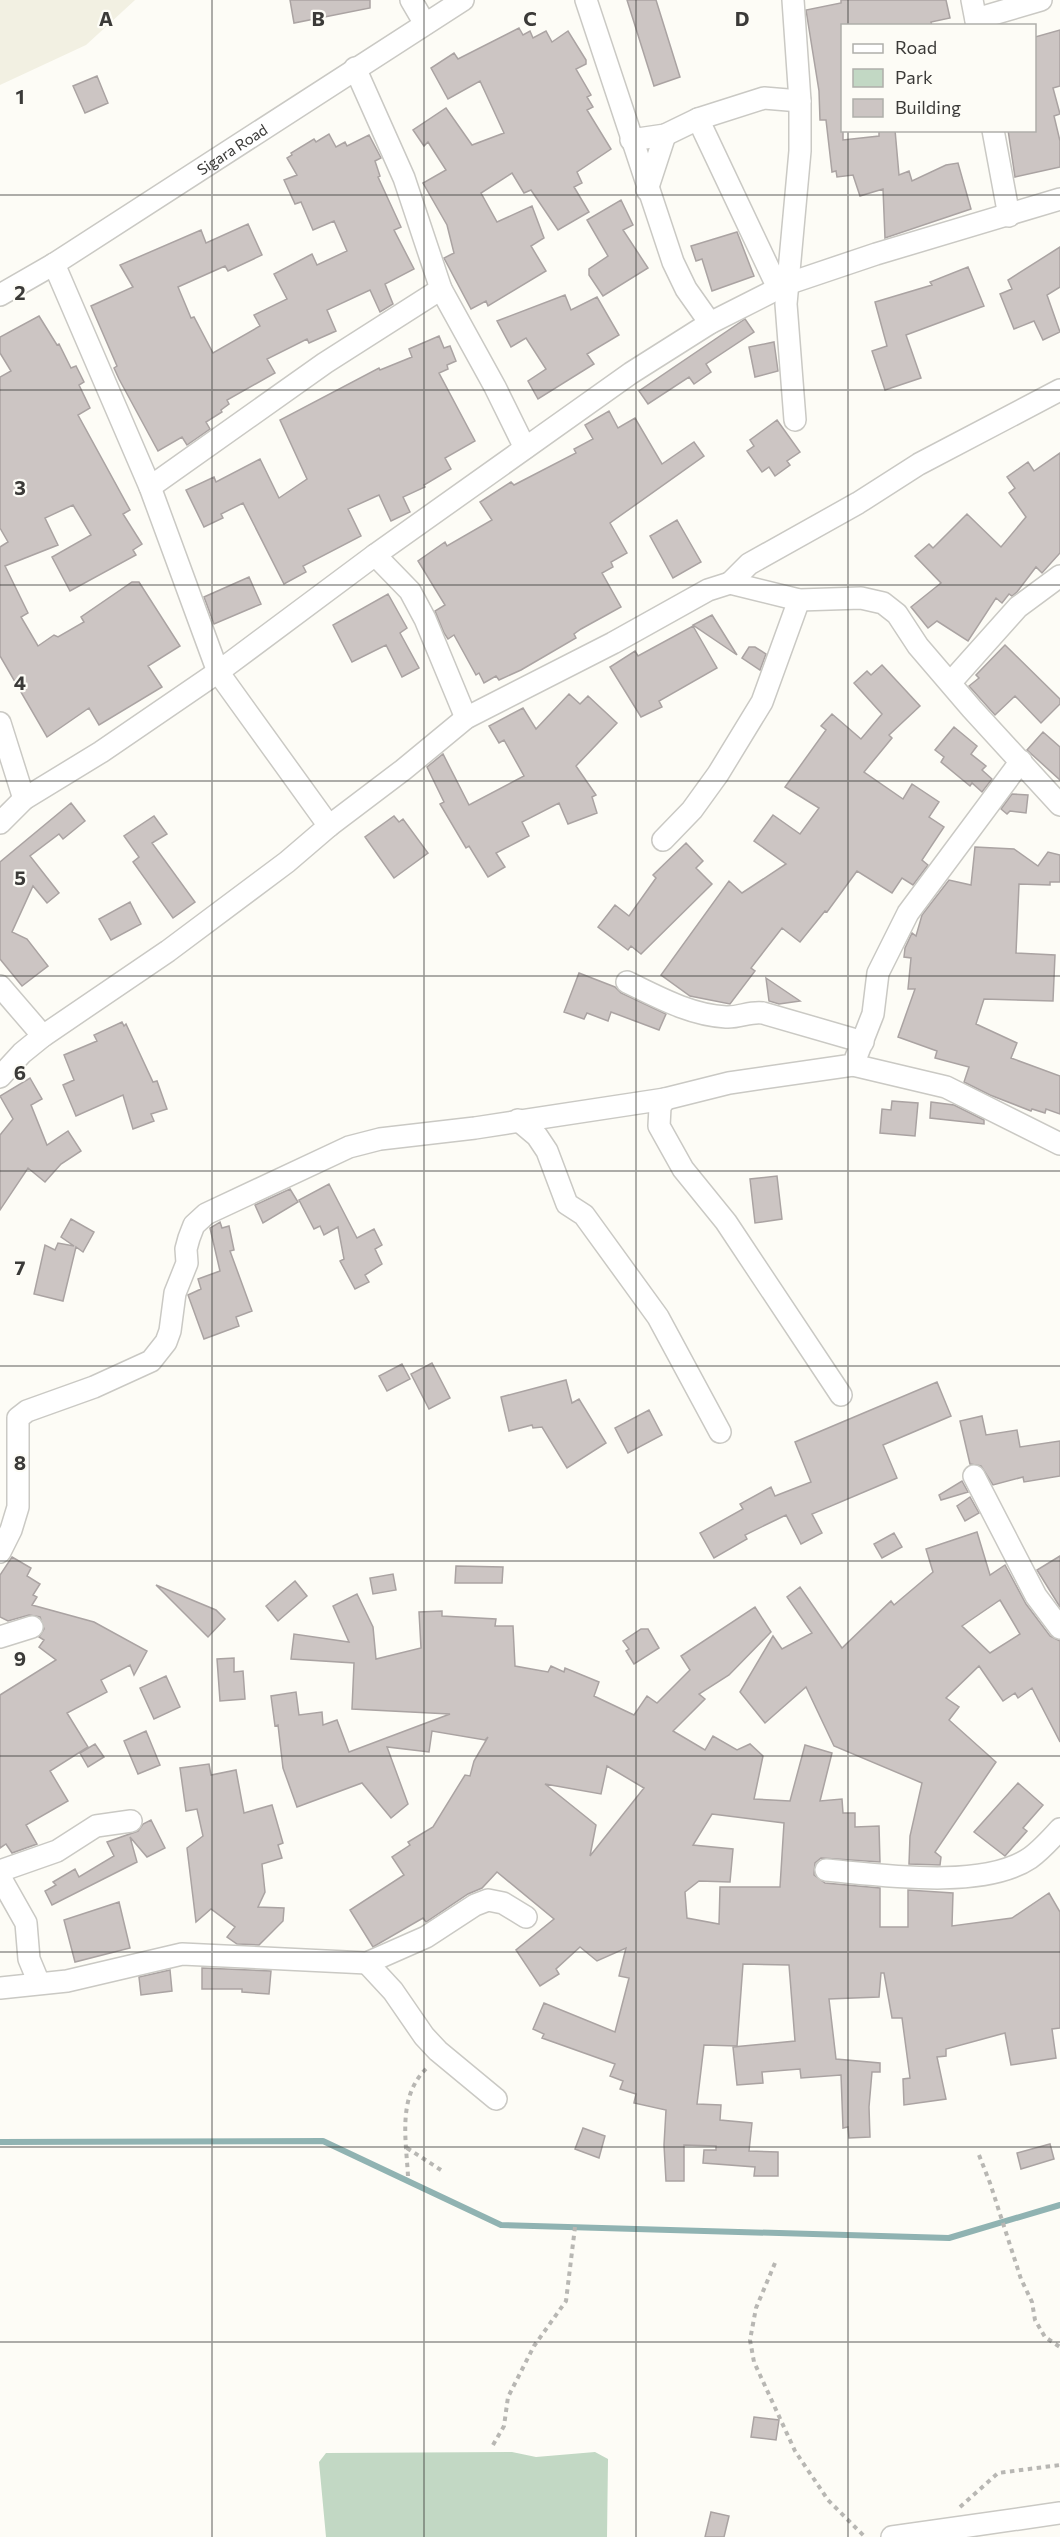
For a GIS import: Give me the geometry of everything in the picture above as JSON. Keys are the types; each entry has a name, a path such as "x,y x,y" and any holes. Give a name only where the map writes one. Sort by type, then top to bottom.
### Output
{"street":[{"path":"411,0 425,24"},
{"name":"Sigara Road","path":"0,295 54,264 463,0"},
{"path":"586,0 647,190 673,262 686,289 710,323"},
{"path":"793,0 800,101 800,151 782,286 795,420"},
{"path":"975,15 1041,0"},
{"path":"355,68 404,177 441,289 495,387 525,448"},
{"path":"631,140 665,135 698,119 764,98 800,101"},
{"path":"698,119 782,286"},
{"path":"993,132 1009,216"},
{"path":"647,190 665,135"},
{"path":"0,823 24,799 100,752 218,672 375,555 525,448 631,373 710,323 782,286 876,254 1060,199"},
{"path":"54,264 150,487 218,672 329,825"},
{"path":"150,487 325,363 441,289"},
{"path":"0,1077 22,1053 43,1036 168,951 287,862 329,825 403,770 466,718 613,643 708,590 730,583 749,564 858,503 919,464 1060,390"},
{"path":"375,555 410,591 425,619 466,718"},
{"path":"951,682 1018,607 1060,576"},
{"path":"730,583 799,600 861,598 883,603 897,614 918,646 1060,805"},
{"path":"663,840 692,810 718,774 762,702 799,600"},
{"path":"0,723 24,799"},
{"path":"853,1065 873,1014 878,973 908,913 1021,761"},
{"path":"627,982 686,1010 728,1017 752,1012 763,1013 863,1042"},
{"path":"0,986 43,1036"},
{"path":"0,1552 11,1530 18,1507 18,1418 27,1411 94,1387 151,1360 166,1342 170,1331 173,1302 187,1263 186,1249 195,1225 206,1214 349,1147 380,1139 475,1128 665,1099 729,1083 853,1065 946,1087 1060,1144"},
{"path":"665,1099 660,1107 659,1126 683,1169 726,1222 840,1395"},
{"path":"518,1120 537,1136 547,1151 567,1204 584,1215 658,1317 720,1432"},
{"path":"975,1476 1036,1596 1060,1628"},
{"path":"0,1637 32,1627"},
{"path":"39,1983 29,1959 26,1923 20,1909 1,1880 57,1851 96,1826 131,1821"},
{"path":"826,1870 923,1878 988,1872 1012,1866 1029,1858 1060,1829"},
{"path":"0,1988 67,1981 182,1954 366,1964 426,1937 475,1905 488,1900 503,1903 526,1917"},
{"path":"366,1964 393,1991 424,2036 444,2057 496,2099"},
{"path":"891,2537 1060,2513"}],"path":[{"path":"408,2176 406,2107 426,2068 444,2057"},
{"path":"407,2148 444,2172"},
{"path":"979,2155 1021,2279 1032,2301 1035,2320 1045,2337 1060,2347"},
{"path":"493,2445 504,2427 508,2397 518,2377 534,2346 566,2301 574,2228"},
{"path":"775,2263 756,2308 750,2340 754,2362 795,2451 828,2500 865,2537"},
{"path":"939,2529 998,2473 1060,2464"}],"shaded area":[{"path":"0,0 135,0 86,45 0,85"}],"green space":[{"path":"512,2452 536,2457 595,2452 608,2459 607,2537 326,2537 319,2462 326,2453"}],"building":[{"path":"290,0 370,0 370,8 294,23"},
{"path":"627,0 656,0 680,77 654,86"},
{"path":"841,0 946,0 950,18 931,22 932,24 841,24 841,132 843,132 843,140 879,136 879,132 895,132 899,175 909,171 912,181 946,165 958,163 971,209 885,238 883,189 860,196 853,175 837,177 836,171 832,172 826,120 820,120 819,91 806,10 841,3"},
{"path":"519,28 523,35 530,31 533,38 546,31 552,42 568,31 586,60 586,64 576,69 591,95 587,97 593,107 587,110 611,149 577,172 582,183 574,187 589,212 558,230 531,190 524,193 512,173 481,193 497,222 532,206 544,238 531,246 546,271 488,306 486,301 471,309 444,258 454,253 447,225 423,183 446,170 428,142 424,146 413,130 446,108 472,145 504,133 480,81 448,99 431,68 454,53 458,59"},
{"path":"1060,30 1060,86 1053,88 1060,114 1054,116 1060,141 1060,167 1015,177 1008,132 1036,132 1036,37"},
{"path":"97,76 108,103 85,113 73,86"},
{"path":"329,134 336,147 345,142 347,146 369,135 381,158 375,161 380,176 378,177 401,227 394,230 414,269 385,284 393,304 380,312 370,290 327,310 336,331 309,343 307,339 267,359 275,373 227,400 229,404 221,410 222,412 206,422 210,429 187,445 182,437 158,451 119,379 114,368 117,366 91,306 133,287 120,265 201,230 206,243 248,224 262,255 228,271 225,266 178,287 191,318 194,317 213,353 260,326 254,315 287,299 274,274 312,254 317,265 347,251 334,221 313,230 301,202 295,204 284,180 297,175 287,158 292,155 291,153 314,139 316,142"},
{"path":"621,200 633,225 623,230 648,268 603,296 589,275 589,269 608,256 587,220"},
{"path":"737,232 754,276 712,291 702,259 696,261 691,246"},
{"path":"1060,247 1060,287 1047,295 1060,332 1043,340 1034,321 1014,329 1000,294 1012,289 1008,280"},
{"path":"968,267 984,306 906,335 921,378 885,390 872,351 887,346 875,302 932,285 930,282"},
{"path":"565,295 571,310 597,297 619,335 587,354 594,364 538,399 528,381 546,369 526,338 511,347 497,321"},
{"path":"39,316 57,345 59,344 71,368 76,366 84,382 79,385 90,408 78,415 130,510 123,514 142,544 133,550 136,555 70,591 52,557 91,535 73,505 45,518 58,545 5,566 28,613 21,617 38,646 54,635 58,637 84,622 81,617 132,582 139,582 180,646 148,666 162,687 99,725 89,708 47,737 0,656 0,547 8,542 0,528 0,377 11,371 0,353 0,337"},
{"path":"745,319 754,332 706,364 711,372 694,384 689,377 648,404 639,391"},
{"path":"439,336 444,348 450,346 456,361 447,365 448,369 439,373 475,441 445,458 451,469 424,485 425,487 403,497 410,512 391,521 379,495 348,509 361,536 303,566 306,572 284,584 243,503 221,514 223,518 204,527 186,490 214,477 216,482 260,459 279,498 307,479 280,420 379,368 380,370 412,357 409,349"},
{"path":"774,342 778,371 755,377 749,347"},
{"path":"609,411 618,428 635,418 662,464 694,442 704,456 610,523 627,553 611,562 613,567 602,573 621,607 581,629 574,634 576,638 521,670 499,680 496,676 484,683 479,673 476,675 454,635 448,639 444,633 435,611 445,605 418,561 445,542 447,546 492,520 480,502 511,482 514,485 576,453 574,449 593,439 585,425"},
{"path":"777,420 800,452 787,461 790,465 775,476 769,467 762,472 747,451 754,446 750,440"},
{"path":"1060,453 1060,553 1042,573 1036,567 1012,596 1009,594 1002,603 996,598 968,641 937,621 928,628 911,607 941,583 915,556 929,544 933,548 967,514 1001,547 1026,517 1009,493 1015,488 1007,477 1028,462 1034,471"},
{"path":"677,520 701,562 673,578 650,536"},
{"path":"249,577 261,604 214,624 204,597"},
{"path":"388,594 407,628 400,633 419,668 402,677 386,645 352,662 333,625"},
{"path":"712,615 737,655 693,625"},
{"path":"693,626 717,668 659,701 662,707 641,717 610,667 635,651 638,656"},
{"path":"1005,645 1060,699 1060,704 1041,723 1015,696 995,715 969,686 979,678 976,675"},
{"path":"749,647 755,647 766,654 760,670 742,658"},
{"path":"882,665 920,706 889,735 892,738 864,772 903,799 912,784 939,802 929,817 944,827 922,860 928,865 913,885 902,878 892,893 857,871 827,912 825,911 800,942 782,928 751,968 755,971 730,1004 690,996 661,975 729,881 742,893 786,864 754,841 773,815 800,834 819,808 785,787 826,730 821,726 832,714 861,739 882,714 854,683 867,671 871,675"},
{"path":"569,694 580,704 588,696 617,723 576,766 596,795 592,797 597,813 568,824 559,803 522,822 529,836 496,853 505,867 488,877 469,846 466,848 440,804 444,802 427,767 443,754 469,805 524,776 504,740 499,743 489,726 523,708 536,729"},
{"path":"954,727 977,746 971,754 986,766 982,770 992,779 982,792 972,783 970,786 941,762 944,757 935,750"},
{"path":"1043,732 1060,747 1060,780 1027,750"},
{"path":"1012,794 1028,795 1026,813 1010,811 1007,814 1001,809"},
{"path":"71,803 85,821 63,839 59,834 30,856 59,893 47,903 33,886 12,932 27,939 48,966 22,986 0,959 0,862"},
{"path":"154,816 167,834 152,843 195,902 173,918 133,862 139,857 124,836"},
{"path":"394,816 399,822 403,819 428,853 394,878 365,837"},
{"path":"686,843 703,861 696,868 712,884 641,954 631,946 628,950 598,927 615,905 629,916 656,878 653,875"},
{"path":"975,847 1014,849 1038,866 1048,852 1060,855 1060,882 1050,882 1050,885 1019,884 1016,953 1055,955 1053,1001 984,999 976,1024 1017,1043 1011,1058 1060,1076 1060,1114 1046,1109 1045,1113 1032,1109 1031,1111 990,1095 964,1082 969,1067 935,1058 937,1051 898,1037 915,989 908,989 911,958 904,957 905,948 912,933 916,936 922,915 949,880 971,885"},
{"path":"130,902 141,924 111,940 99,919"},
{"path":"579,973 615,987 621,993 666,1014 659,1030 611,1012 608,1021 587,1013 584,1019 564,1012"},
{"path":"766,978 800,1001 779,1004 769,1001"},
{"path":"122,1022 124,1026 126,1024 153,1082 157,1081 167,1109 151,1114 154,1121 133,1129 123,1095 76,1116 63,1085 74,1080 64,1055 97,1041 94,1035"},
{"path":"30,1078 42,1099 31,1105 47,1145 68,1131 81,1151 61,1164 45,1182 28,1168 0,1210 0,1135 13,1119 0,1096"},
{"path":"892,1101 918,1103 915,1136 880,1133 882,1109 891,1110"},
{"path":"931,1102 954,1105 984,1120 984,1124 930,1118"},
{"path":"777,1176 782,1219 755,1223 750,1179"},
{"path":"329,1184 357,1238 374,1229 382,1245 375,1249 382,1264 365,1275 369,1282 355,1289 340,1261 344,1259 338,1227 324,1235 320,1226 314,1229 299,1200"},
{"path":"290,1189 298,1202 263,1223 255,1205"},
{"path":"71,1219 94,1232 83,1252 76,1247 63,1301 34,1294 45,1245 55,1250 58,1243 74,1246 61,1237"},
{"path":"220,1222 222,1228 229,1226 234,1250 230,1251 252,1311 236,1317 239,1326 204,1339 188,1295 201,1289 198,1279 220,1271 210,1228"},
{"path":"432,1363 450,1398 429,1409 411,1374"},
{"path":"402,1364 410,1379 387,1391 379,1376"},
{"path":"566,1380 572,1403 579,1399 606,1443 567,1468 542,1427 533,1428 532,1425 509,1431 501,1397"},
{"path":"937,1382 951,1416 883,1445 897,1478 812,1514 822,1533 801,1544 786,1515 745,1535 747,1539 714,1558 700,1533 743,1509 740,1504 771,1487 775,1496 811,1482 795,1442"},
{"path":"649,1410 662,1435 628,1453 615,1428"},
{"path":"982,1416 986,1435 1017,1430 1020,1447 1060,1441 1060,1476 1024,1482 1023,1477 993,1485 981,1466 970,1464 960,1421"},
{"path":"962,1481 968,1492 941,1500 939,1495"},
{"path":"970,1497 979,1513 965,1521 957,1506"},
{"path":"977,1532 990,1575 1005,1565 1026,1604 1050,1636 1060,1641 1060,1742 1032,1688 1018,1698 1015,1693 1003,1701 979,1666 946,1698 959,1707 949,1720 996,1762 935,1852 941,1857 940,1865 909,1864 910,1836 922,1783 834,1746 806,1687 765,1723 740,1692 773,1636 782,1649 812,1633 787,1597 800,1587 842,1648 891,1601 894,1605 933,1572 926,1549","holes":["1000,1600 1020,1634 990,1653 962,1626"]},
{"path":"894,1533 902,1547 882,1558 874,1544"},
{"path":"1060,1556 1060,1607 1037,1570"},
{"path":"12,1557 31,1568 27,1576 40,1584 33,1595 37,1597 32,1605 94,1622 147,1651 134,1675 130,1665 101,1680 107,1692 67,1713 88,1747 50,1771 68,1801 26,1825 37,1844 12,1853 6,1844 0,1848 0,1695 56,1660 39,1647 44,1640 39,1637 44,1629 40,1617 29,1615 8,1621 0,1617 0,1575"},
{"path":"456,1566 503,1567 502,1583 455,1583"},
{"path":"393,1574 396,1590 373,1594 370,1578"},
{"path":"295,1581 307,1596 278,1621 266,1606"},
{"path":"156,1585 216,1610 225,1619 208,1637"},
{"path":"357,1594 373,1627 376,1659 421,1648 419,1612 442,1611 442,1616 496,1619 495,1626 513,1626 515,1666 548,1672 551,1666 564,1672 565,1668 599,1682 594,1696 634,1715 647,1696 657,1703 690,1670 681,1656 755,1607 771,1632 729,1675 699,1694 705,1699 673,1731 705,1750 713,1736 737,1750 750,1744 763,1756 754,1799 790,1801 805,1745 832,1753 820,1801 842,1799 843,1813 855,1813 855,1827 879,1826 880,1862 821,1858 815,1863 814,1875 825,1883 880,1888 880,1927 908,1927 908,1890 953,1893 952,1926 1012,1918 1049,1893 1060,1912 1060,2028 1052,2029 1056,2058 1011,2065 1005,2033 946,2049 946,2056 937,2057 946,2099 904,2105 903,2079 910,2078 902,2018 892,2018 884,1973 881,1973 879,1997 829,1999 836,2059 880,2063 880,2072 872,2072 869,2107 870,2137 849,2138 848,2127 843,2128 841,2075 801,2078 800,2069 762,2072 763,2083 737,2085 733,2047 795,2041 789,1965 743,1964 737,2046 704,2045 697,2104 721,2105 720,2120 752,2123 749,2151 778,2152 778,2176 754,2176 755,2167 703,2163 704,2150 716,2150 716,2146 684,2145 684,2181 666,2181 664,2145 666,2110 634,2103 636,2094 620,2089 623,2081 610,2076 615,2064 542,2038 544,2034 533,2029 544,2003 615,2032 629,1978 619,1976 626,1948 597,1961 580,1947 556,1969 559,1974 540,1986 516,1950 554,1919 497,1872 482,1888 468,1894 426,1922 423,1918 373,1947 350,1910 404,1875 392,1857 410,1845 408,1842 433,1827 465,1775 470,1776 474,1761 488,1737 485,1740 432,1731 429,1752 387,1747 408,1804 391,1818 362,1783 297,1807 283,1768 278,1725 275,1726 271,1696 296,1692 299,1715 322,1712 323,1725 337,1720 349,1752 450,1714 352,1709 354,1663 291,1659 294,1634 349,1642 333,1606","holes":["607,1766 644,1788 590,1856 596,1825 545,1784 601,1794","712,1814 784,1823 780,1887 720,1887 719,1924 687,1918 685,1892 699,1881 730,1882 733,1849 693,1845"]},
{"path":"641,1629 648,1629 659,1648 634,1664 626,1651 629,1649 623,1641"},
{"path":"234,1658 234,1672 243,1671 245,1699 220,1701 217,1659"},
{"path":"166,1676 180,1707 154,1719 140,1688"},
{"path":"146,1731 160,1765 138,1774 124,1741"},
{"path":"95,1744 104,1757 88,1767 80,1753"},
{"path":"209,1764 211,1775 236,1770 244,1813 272,1805 283,1843 278,1845 282,1858 262,1864 265,1892 258,1907 284,1908 283,1921 259,1945 237,1944 227,1937 235,1927 211,1909 196,1922 187,1848 203,1836 197,1809 186,1811 180,1768"},
{"path":"1018,1783 1043,1805 1023,1828 1027,1831 1005,1856 974,1832"},
{"path":"151,1820 165,1848 147,1857 130,1837 137,1862 52,1905 45,1891 56,1885 53,1882 75,1869 79,1877 114,1856 107,1842 138,1831 143,1824"},
{"path":"119,1902 130,1948 75,1962 64,1920"},
{"path":"202,1968 271,1971 269,1994 242,1992 242,1989 202,1989"},
{"path":"170,1970 172,1991 141,1995 139,1977"},
{"path":"583,2128 605,2136 599,2158 575,2149"},
{"path":"1050,2144 1054,2159 1021,2169 1017,2153"},
{"path":"754,2417 779,2420 776,2440 751,2437"},
{"path":"711,2512 729,2516 724,2537 705,2537"}],"waterway":[{"path":"0,2142 323,2141 501,2225 949,2238 1060,2205"}]}
